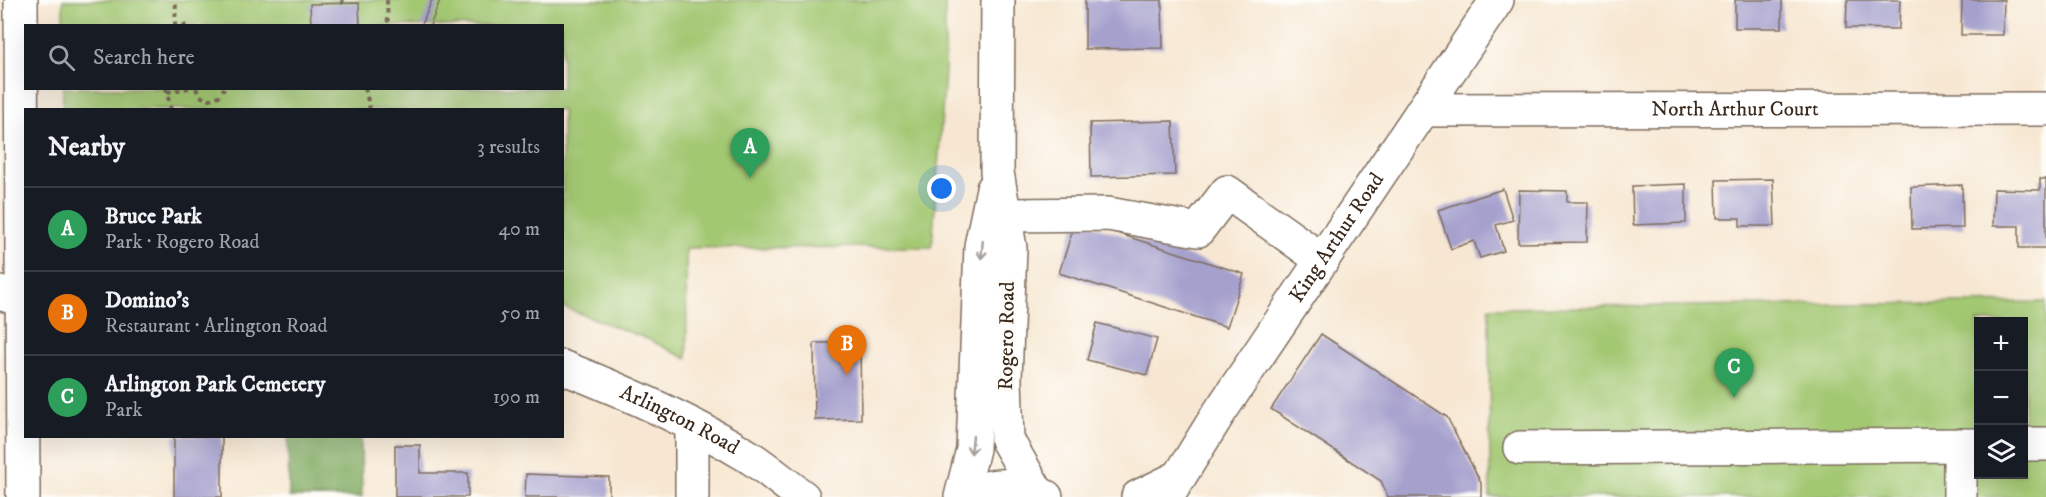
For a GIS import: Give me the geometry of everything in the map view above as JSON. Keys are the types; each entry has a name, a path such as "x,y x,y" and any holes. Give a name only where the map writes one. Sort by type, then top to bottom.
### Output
{"street":[{"path":"21,0 12,303 23,497"},
{"name":"Rogero Road","path":"998,0 997,172 1010,248 1005,379 1007,440 1042,494"},
{"name":"King Arthur Road","path":"1138,497 1173,487 1217,416 1497,0"},
{"name":"North Arthur Court","path":"1423,110 2046,109"},
{"name":"Rogero Road","path":"961,497 973,449 981,246 997,172"},
{"path":"1004,215 1108,214 1198,230 1227,192 1322,260"},
{"name":"Arlington Road","path":"564,368 631,394 692,425 749,457 795,493"},
{"path":"692,425 692,497"},
{"path":"2028,444 2046,444"},
{"path":"1520,448 1969,445 1960,497"},
{"path":"966,497 989,487 1006,485 1022,487 1042,494"}],"path":[{"path":"175,24 176,0"},
{"path":"342,0 343,6"},
{"path":"387,0 388,24"},
{"path":"166,90 170,108"},
{"path":"197,90 202,98 211,100 219,96 223,90"},
{"path":"365,90 370,108"}],"green space":[{"path":"63,0 945,0 945,72 932,247 686,248 687,359 650,340 564,307 564,108 63,108 63,90 564,90 564,24 63,24"},
{"path":"2046,302 2046,497 1490,497 1489,308"},
{"path":"288,438 361,438 362,497 289,497"}],"building":[{"path":"432,0 440,0 431,24 422,24"},
{"path":"1085,0 1162,0 1163,48 1085,49"},
{"path":"1735,0 1782,0 1782,28 1735,28"},
{"path":"1847,0 1900,0 1899,29 1846,28"},
{"path":"1962,0 2004,0 2003,35 1961,35"},
{"path":"359,3 360,24 311,24 310,4"},
{"path":"1173,121 1175,175 1091,177 1090,123"},
{"path":"1773,179 1775,226 1740,226 1740,218 1717,218 1716,180"},
{"path":"2040,179 2046,179 2046,248 2019,248 2019,226 1993,226 1994,189 2040,190"},
{"path":"1686,184 1686,223 1633,225 1632,186"},
{"path":"1962,185 1963,228 1912,229 1911,187"},
{"path":"1503,189 1513,220 1496,225 1504,251 1480,258 1474,241 1451,249 1438,210"},
{"path":"1519,190 1567,191 1567,202 1588,202 1587,242 1518,243"},
{"path":"1076,220 1244,274 1227,327 1059,273"},
{"path":"1097,323 1157,339 1147,375 1087,360"},
{"path":"1321,334 1447,417 1481,483 1481,497 1388,497 1381,481 1271,409"},
{"path":"814,343 860,343 861,419 815,420"},
{"path":"174,438 222,438 222,497 174,497"},
{"path":"395,445 420,445 420,473 468,473 468,497 395,497"},
{"path":"526,474 609,477 609,497 525,497"}],"place":[{"name":"Bruce Park","path":"750,178"},
{"name":"Domino's","path":"847,375"},
{"name":"Arlington Park Cemetery","path":"1734,398"}]}
